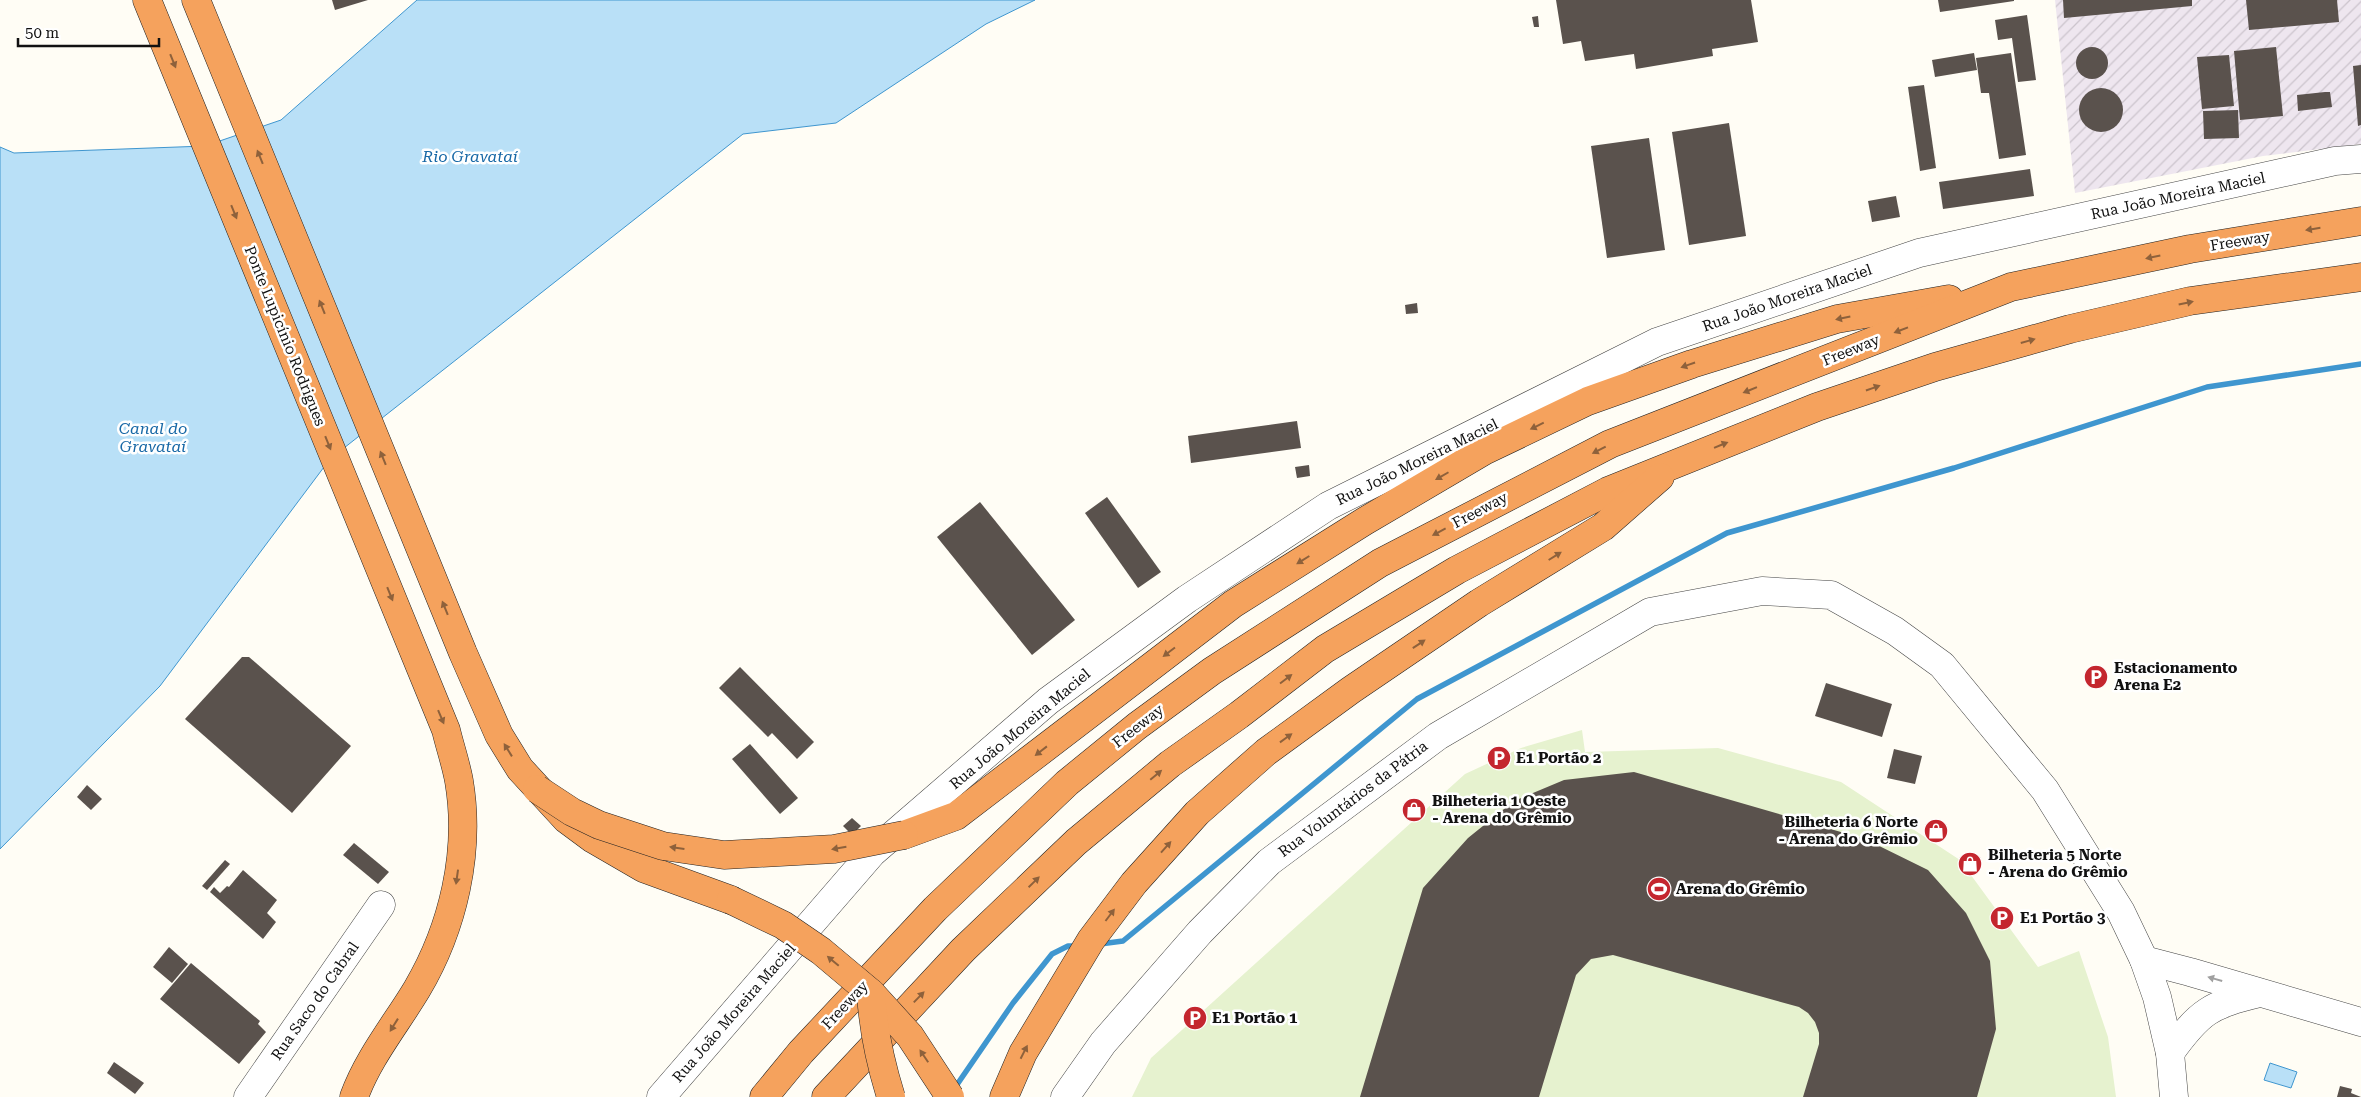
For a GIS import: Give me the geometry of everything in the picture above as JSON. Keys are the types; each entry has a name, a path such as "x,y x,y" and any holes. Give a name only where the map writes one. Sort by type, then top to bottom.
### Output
{"highway":[{"name":"Ponte Lupicínio Rodrigues","path":"148,0 446,730 459,781 462,818 461,854 448,923 435,955 383,1042 354,1097"},
{"path":"196,0 463,653 499,735 520,769 566,819 593,838 643,868 731,900 782,925 821,951 871,993 910,1036 950,1097"},
{"name":"Freeway","path":"764,1097 828,1023 935,909 1004,841 1067,783 1137,726 1212,671 1380,563 1610,444 2012,287 2190,249 2361,221"},
{"path":"826,1097 963,950 1076,842 1170,764 1239,715 1325,649 1457,570 1608,491 1826,404 1935,367 2070,329 2190,302 2361,277"},
{"path":"537,789 572,812 599,825 663,846 724,855 834,849 904,835 956,816 1233,604 1365,520 1484,451 1588,402 1692,364 1838,319 2012,287"},
{"path":"1004,1097 1023,1052 1091,940 1134,883 1197,812 1266,752 1351,690 1479,603 1603,527 1675,464"},
{"path":"871,993 872,1022 879,1060 891,1097"}],"street":[{"name":"Rua João Moreira Maciel","path":"660,1097 872,853 1048,701 1187,598 1328,506 1657,342 1919,253 2335,162 2361,159"},
{"name":"Rua Voluntários da Pátria","path":"1066,1097 1102,1043 1200,932 1269,862 1438,736 1650,612 1762,591 1831,595 1895,631 1942,665 2045,790 2121,912 2144,960 2158,997 2170,1054 2174,1097"},
{"name":"Rua Saco do Cabral","path":"248,1097 381,905"},
{"path":"2144,960 2361,1022"},
{"path":"2170,1054 2197,1018 2223,1002 2261,992"},
{"name":"Rua Voluntários da Pátria","path":"1082,1097 1102,1043"}],"shaded area":[{"path":"2055,0 2361,0 2361,144 2263,156 2075,193"}],"green space":[{"name":"Arena do Grêmio","path":"1582,730 1585,752 1718,748 1841,782 1960,860 2038,967 2079,951 2108,1037 2116,1097 1132,1097 1151,1058 1465,774 1521,748"}],"water":[{"path":"417,0 1035,0 986,24 836,123 743,134 330,459 160,686 0,849 0,147 14,153 205,146 281,120"},
{"path":"2270,1063 2297,1072 2291,1088 2264,1080"}],"building":[{"path":"332,0 368,0 335,10"},
{"path":"1556,0 1751,0 1758,42 1712,49 1713,56 1636,69 1634,54 1585,61 1581,41 1563,44"},
{"path":"1938,0 2014,0 2014,1 1940,12"},
{"path":"2063,0 2192,0 2192,6 2064,18"},
{"path":"2246,0 2337,0 2339,22 2249,30"},
{"path":"2027,15 2036,80 2018,82 2012,38 1998,40 1995,20"},
{"path":"1538,16 1539,27 1534,27 1532,17"},
{"path":"2092,47 2104,51 2108,63 2104,75 2092,79 2080,75 2076,63 2080,51"},
{"path":"2276,47 2283,116 2240,120 2234,51"},
{"path":"1974,53 1977,70 1935,77 1932,60"},
{"path":"2011,53 2026,155 1999,159 1989,93 1981,93 1976,58"},
{"path":"2229,55 2234,106 2202,109 2197,57"},
{"path":"2361,65 2361,125 2358,126 2353,66"},
{"path":"1924,85 1936,168 1920,171 1908,87"},
{"path":"2101,88 2113,92 2119,98 2123,110 2119,122 2113,128 2101,132 2089,128 2083,122 2079,110 2083,98 2089,92"},
{"path":"2330,92 2332,107 2298,111 2297,95"},
{"path":"2238,110 2239,138 2204,139 2203,111"},
{"path":"1729,123 1746,236 1689,245 1672,132"},
{"path":"1649,138 1665,250 1607,258 1591,146"},
{"path":"2030,169 2034,196 1943,209 1939,182"},
{"path":"1896,196 1900,217 1872,222 1868,201"},
{"path":"1417,303 1418,313 1406,314 1405,305"},
{"path":"1297,421 1301,448 1191,463 1188,436"},
{"path":"1309,465 1310,476 1297,478 1295,467"},
{"path":"1107,497 1161,572 1138,588 1085,513"},
{"path":"980,502 1075,620 1032,655 937,537"},
{"path":"242,657 249,657 351,746 292,813 185,719"},
{"path":"740,667 814,742 797,759 772,733 768,737 719,688"},
{"path":"1826,683 1892,704 1882,737 1815,716"},
{"path":"750,744 798,798 780,814 732,759"},
{"path":"1894,749 1922,756 1915,784 1887,778"},
{"name":"Arena do Grêmio","path":"1634,772 1865,839 1928,870 1966,913 1990,961 1996,1029 1977,1097 1803,1097 1819,1044 1819,1033 1815,1022 1808,1013 1799,1007 1613,955 1591,959 1576,975 1539,1097 1360,1097 1423,888 1468,838 1514,801 1564,780"},
{"path":"87,785 102,799 91,810 77,797"},
{"path":"852,818 861,826 852,835 843,826"},
{"path":"354,843 389,872 378,884 343,855"},
{"path":"225,860 230,864 207,890 202,886"},
{"path":"243,870 277,900 267,913 276,922 263,939 210,892 214,887 220,893 227,886 229,887"},
{"path":"169,947 188,964 172,983 153,967"},
{"path":"191,963 260,1021 258,1024 266,1032 239,1064 160,999"},
{"path":"114,1062 144,1083 135,1094 107,1073"},
{"path":"2340,1086 2352,1089 2351,1093 2361,1097 2337,1097"}],"waterway":[{"path":"1100,944 1123,941 1417,699 1727,533 1954,468 2207,387 2361,364"},
{"path":"954,1089 1013,1003 1052,954 1068,946 1079,946"}],"place":[{"name":"Estacionamento Arena E2","path":"2096,677"},
{"name":"E1 Portão 2","path":"1499,758"},
{"name":"Bilheteria 1 Oeste - Arena do Grêmio","path":"1414,810"},
{"name":"Bilheteria 6 Norte - Arena do Grêmio","path":"1936,831"},
{"name":"Bilheteria 5 Norte - Arena do Grêmio","path":"1970,864"},
{"name":"Arena do Grêmio","path":"1659,889"},
{"name":"E1 Portão 3","path":"2002,918"},
{"name":"E1 Portão 1","path":"1195,1018"}],"water label":[{"name":"Rio Gravataí","path":"470,156"},
{"name":"Canal do Gravataí","path":"153,437"}]}
